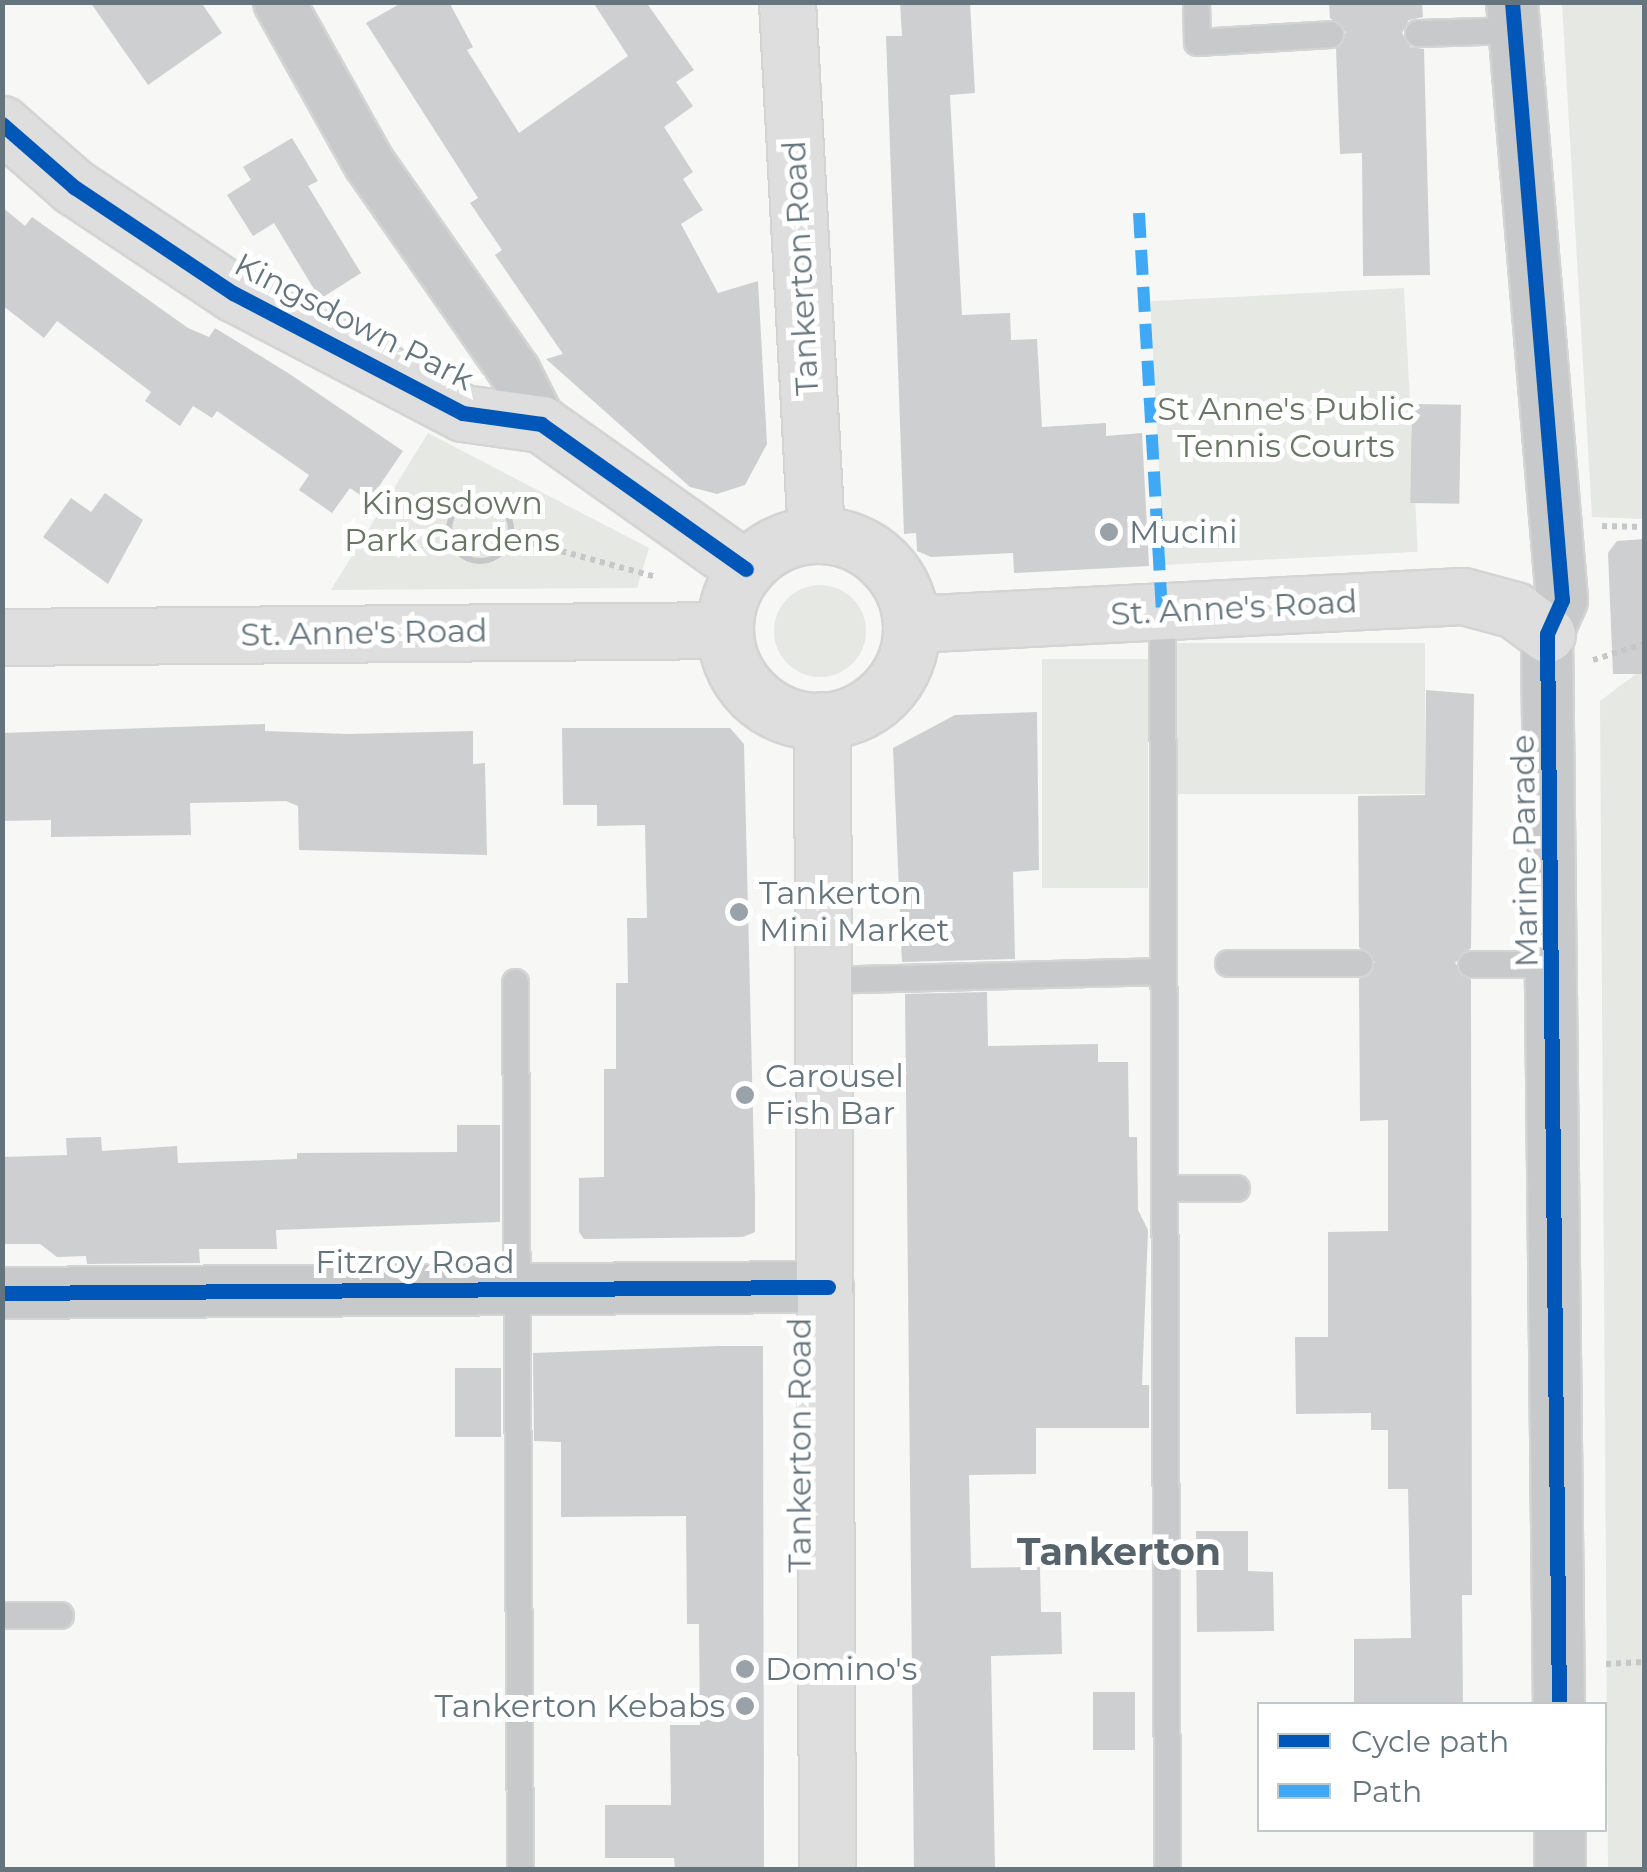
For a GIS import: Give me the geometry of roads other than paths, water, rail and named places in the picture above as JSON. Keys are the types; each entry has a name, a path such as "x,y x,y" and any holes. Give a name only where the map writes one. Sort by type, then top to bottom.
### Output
{"street":[{"name":"Kingsdown Park","path":"279,2 369,163 515,372 541,424 734,598"},
{"name":"Tankerton Road","path":"787,2 816,534"},
{"name":"Marine Parade","path":"1513,16 1562,600 1547,634 1554,964 1559,1702"},
{"name":"Kingsdown Park","path":"2,124 74,188 233,293 463,412 541,424"},
{"path":"816,534 875,554 902,586 912,624 888,690 850,716 822,720 777,712 756,698 728,655 734,598 777,544 816,534"},
{"name":"St. Anne's Road","path":"912,624 1463,596 1514,610 1547,634"},
{"name":"St. Anne's Road","path":"2,637 734,598"},
{"name":"Tankerton Road","path":"822,720 828,1287 826,1870"},
{"name":"Fitzroy Road","path":"2,1293 828,1287"},
{"path":"1560,1832 1560,1870"}],"lane":[{"path":"1196,2 1198,42 1330,34"},
{"path":"1418,33 1513,16"},
{"path":"1162,612 1167,1870"},
{"path":"1228,963 1359,964"},
{"path":"1471,964 1554,964"},
{"path":"823,980 1161,971"},
{"path":"515,982 520,1870"},
{"path":"1165,1188 1236,1188"},
{"path":"2,1615 60,1615"}],"place":[{"name":"Mucini","path":"1109,532"},
{"name":"Tankerton Mini Market","path":"739,912"},
{"name":"Carousel Fish Bar","path":"745,1095"},
{"name":"Domino's","path":"745,1669"},
{"name":"Tankerton Kebabs","path":"745,1706"}],"district":[{"name":"Tankerton","path":"1119,1552"}],"park label":[{"name":"St Anne's Public Tennis Courts","path":"1286,428"},
{"name":"Kingsdown Park Gardens","path":"452,522"}]}
